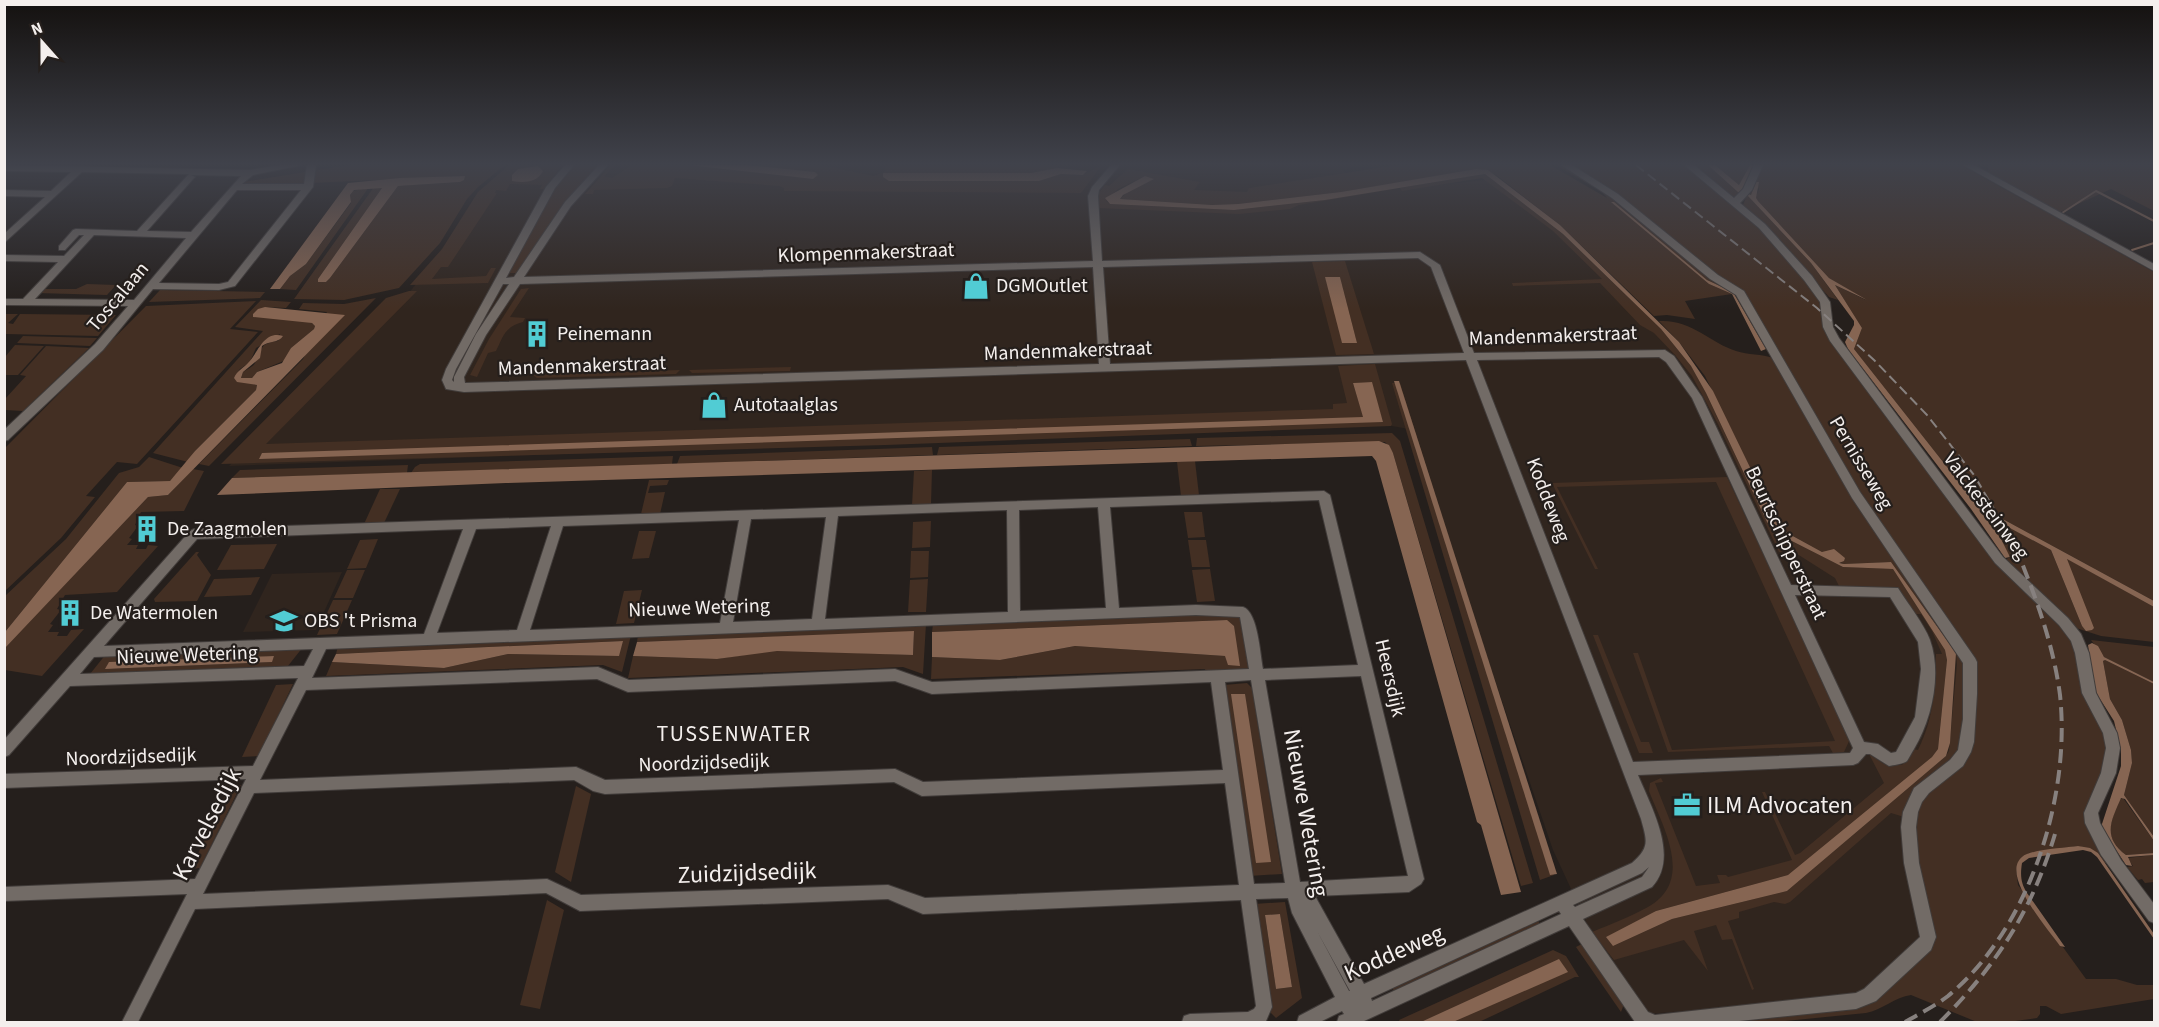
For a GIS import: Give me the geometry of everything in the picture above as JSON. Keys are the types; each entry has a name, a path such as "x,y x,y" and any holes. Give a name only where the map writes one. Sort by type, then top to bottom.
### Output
{"street":[{"path":"4,240 33,213"},
{"path":"139,234 158,213"},
{"name":"Toscalaan","path":"4,437 99,347 213,213"},
{"path":"151,286 219,287 234,282 288,213"},
{"path":"464,388 447,384 448,376 537,213"},
{"path":"464,388 459,381 461,372 478,339 562,213"},
{"path":"1093,213 1105,368"},
{"name":"Pernisseweg","path":"1636,213 1714,277 1740,293 1856,495 1967,655 1970,662 1971,690 1965,750 1955,764 1924,788 1916,798 1912,811 1910,839 1912,864 1928,937 1924,944 1870,995 1856,1001 1658,1023"},
{"name":"Valckesteinweg","path":"1753,213 1814,286 1825,302 1828,327 1834,339 1998,560 2019,583 2068,626 2077,638 2089,691 2109,732 2113,747 2111,763 2091,813 2091,822 2099,839 2154,916"},
{"path":"2054,213 2154,268"},
{"path":"62,248 76,232 194,235"},
{"path":"27,301 91,232"},
{"name":"Koddeweg","path":"1343,258 1420,255 1435,265 1629,769 1654,840 1658,860 1652,878 1573,918 1356,1017"},
{"path":"4,258 66,259"},
{"name":"Klompenmakerstraat","path":"499,281 1343,258"},
{"path":"4,302 136,303"},
{"name":"Mandenmakerstraat","path":"464,388 1655,351 1671,359"},
{"name":"Beurtschipperstraat","path":"1671,359 1697,397 1860,748"},
{"name":"Heersdijk","path":"1104,503 1324,495 1416,879 1409,885 1299,891"},
{"path":"4,751 194,534 1104,503 1113,614"},
{"path":"1013,506 1014,618"},
{"path":"818,625 832,513"},
{"path":"725,628 746,516"},
{"path":"522,636 558,522"},
{"path":"428,640 471,525"},
{"path":"1629,769 1853,759 1860,753 1860,748 1873,748 1889,760 1900,757 1915,734 1926,693 1926,652 1921,634 1894,592 1788,590"},
{"name":"Nieuwe Wetering","path":"91,652 1196,610 1244,612 1247,617 1299,891 1297,908 1353,997 1356,1017"},
{"name":"Karvelsedijk","path":"130,1023 322,644"},
{"path":"1258,675 1366,670"},
{"name":"Nieuwe Wetering","path":"67,680 598,673 628,686 895,675 932,687 1258,675"},
{"path":"1190,1023 1248,1020 1260,1015 1264,1007 1217,676"},
{"name":"Noordzijdsedijk","path":"4,781 258,772"},
{"name":"Noordzijdsedijk","path":"251,787 576,772 598,786 605,787 895,775 922,789 1231,776"},
{"name":"Koddeweg","path":"1305,1023 1312,1016 1641,866 1649,856 1654,840"},
{"path":"4,894 200,886"},
{"name":"Zuidzijdsedijk","path":"193,902 547,886 580,903 888,892 923,906 1248,891 1299,891"},
{"path":"1563,903 1642,1017 1651,1023"}],"shaded area":[{"path":"326,213 343,213 306,264 290,276 280,289 270,289"},
{"path":"344,213 351,213 296,290 280,289 290,276 306,264"},
{"path":"355,213 364,213 318,282 326,282 378,213 458,213 440,243 399,288 344,300 294,299"},
{"path":"364,213 378,213 330,278 326,282 318,282"},
{"path":"465,213 484,213 448,267 441,267 432,279 486,276 491,268 496,268 488,283 410,285 442,249"},
{"path":"473,213 1530,213 1554,231 1691,366 1774,532 1902,569 1964,657 1958,753 1910,797 1904,815 1922,928 1920,939 1860,993 1782,1003 1647,1014 1591,932 1553,850 1409,429 1386,425 229,466 408,294"},
{"path":"541,213 560,213 519,273 510,273 509,268"},
{"path":"1529,213 1536,213 1563,234 1661,329 1691,366 1774,532 1843,567 1893,569 1945,650 1947,660 1938,749 1932,757 1788,875 1656,911 1613,946 1672,919 1787,891 1946,756 1949,751 1957,664 1956,653 1891,562 1844,564 1780,529 1705,376 1679,342 1659,321 1670,321 1690,327 1736,351 1773,358 1828,453 1965,658 1962,751 1910,797 1904,817 1891,813 1790,902 1785,904 1774,902 1739,912 1739,918 1728,921 1754,989 1752,990 1732,939 1722,940 1716,925 1694,931 1708,971 1684,940 1614,960 1592,932 1648,907 1662,896 1670,883 1673,868 1671,853 1649,791 1650,783 1661,778 1663,782 1655,783 1696,886 1720,883 1717,875 1728,877 1792,860 1762,792 1765,792 1795,855 1800,853 1884,783 1869,754 1884,764 1902,765 1913,749 1918,750 1930,715 1936,654 1942,654 1932,631 1921,614 1916,614 1898,589 1841,590 1835,578 1794,552 1779,552 1718,424 1692,376 1654,333 1640,325 1600,283 1513,286 1512,283 1602,279 1553,231"},
{"path":"1536,213 1544,213 1560,225 1679,342 1713,391 1780,529 1822,552 1834,549 1845,558 1839,563 1891,562 1956,653 1950,743 1946,756 1787,891 1672,919 1613,946 1606,937 1656,911 1788,875 1932,757 1938,749 1947,660 1945,650 1893,569 1843,567 1774,532 1691,366 1661,329 1563,234"},
{"path":"1545,213 1625,213 1709,284 1732,294 1685,301 1695,319 1667,315 1654,316 1560,225"},
{"path":"1624,213 1627,213 1707,280 1733,292 1766,349 1761,351 1732,294 1709,284"},
{"path":"1625,213 1633,213 1731,291 1707,280"},
{"path":"1639,213 1744,213 1750,218 1808,281 1822,307 1824,319 1993,559 2071,635 2107,746 2106,762 2088,805 2110,862 2105,863 2098,853 2078,846 2029,853 2019,861 2016,870 2018,885 2086,979 2116,979 2137,985 2154,985 2154,999 2061,1014 2046,1006 2040,1006 2040,1014 2037,1018 2008,1022 1977,1022 1911,995 1866,1013 1775,1022 1720,1022 1849,1009 1930,948 1918,873 1916,814 1924,795 1957,770 1967,757 1974,717 1974,665 1868,509 1749,302"},
{"path":"1752,213 1764,213 1811,263 1838,300 1829,297 1768,228"},
{"path":"1764,213 1769,213 1829,278 1867,300 1835,285 1862,328 1854,349 1977,505 2154,601 2154,607 2067,559 2094,628 2086,631 2051,550 1982,513 2001,539 2010,557 2005,558 1971,509 1848,349 1845,342 1854,321 1811,263"},
{"path":"1769,213 2047,213 2154,272 2154,601 1977,505 1854,349 1862,328 1835,285 1866,300 1829,278"},
{"path":"1345,261 1374,354 1336,355 1312,262","holes":["1325,277 1340,277 1357,343"]},
{"path":"1325,277 1340,277 1357,343 1342,343"},
{"path":"87,284 116,285 107,295 37,293 42,289 76,289"},
{"path":"529,288 510,317 525,318 523,322 508,330 496,351 488,353 477,377 470,375 489,339 521,289"},
{"path":"160,290 265,292 260,298 149,302"},
{"path":"417,291 266,444 1333,409 1333,404 1347,403 1338,366 1375,364 1392,424 1391,426 886,445 221,464 386,298","holes":["1371,382 1383,422 1365,422 1353,383"]},
{"path":"376,298 209,466 199,464 303,359 327,312 299,309 303,303 344,304"},
{"path":"261,300 291,302 286,308 265,307 312,323 315,326 314,329 291,348 286,360 257,372 252,378 241,378 243,372 254,364 262,348 271,342 278,341 280,334 256,348 250,362 240,369 234,378 257,385 256,390 195,451 188,462 153,453 263,331 235,327"},
{"path":"256,301 230,329 258,332 137,464 117,462 86,496 95,497 61,538 5,591 5,448 146,306"},
{"path":"265,307 345,315 168,495 148,497 5,648 5,632 127,482 170,481 195,451 256,390 257,385 237,382 234,378 262,344 270,336 283,336 279,340 262,346 260,358 243,372 241,378 252,378 257,372 282,363 291,348 314,329 315,326 312,323 253,317 258,309"},
{"path":"5,314 18,314 8,323 13,324 20,314 116,315 98,336 5,334"},
{"path":"23,336 97,338 90,346 17,343"},
{"path":"15,345 44,346 18,375 5,375 5,357"},
{"path":"46,346 89,348 23,411 5,410 5,399 26,376 20,375"},
{"path":"791,367 790,371 692,373 689,370"},
{"path":"680,370 676,374 537,378 533,375"},
{"path":"1394,381 1399,381 1557,874 1550,875"},
{"path":"1372,382 1383,422 259,459 262,453 1363,417 1353,383"},
{"path":"1392,383 1400,383 1554,875 1540,880"},
{"path":"1392,433 1400,441 1533,883 1521,886 1393,453 1385,442 1196,446 1197,438"},
{"path":"1190,439 1192,446 937,455 939,447"},
{"path":"1379,441 1389,445 1393,453 1521,892 1501,895 1481,825 1477,822 1376,461 1372,456 506,483 217,495 232,478"},
{"path":"932,447 933,455 677,464 680,456"},
{"path":"673,456 672,464 411,473 420,464"},
{"path":"149,457 183,468 170,481 127,482 5,632 5,596 66,539 119,473 139,467"},
{"path":"1195,461 1199,495 1181,496 1177,462"},
{"path":"408,465 407,473 232,478 240,470"},
{"path":"193,469 204,471 184,511 141,512 135,525 138,526 127,545 138,545 136,549 146,549 148,545 158,546 117,592 65,595 57,609 61,610 50,624 53,625 48,632 59,632 57,636 67,636 71,630 84,629 42,676 5,670 4,648 148,497 168,495"},
{"path":"932,470 931,504 912,505 914,471"},
{"path":"1727,477 1850,739 1844,752 1833,753 1829,746 1668,752 1633,653 1638,653 1672,750 1835,741 1716,482 1557,487 1598,569 1595,569 1552,483"},
{"path":"649,480 669,480 667,485 650,486 648,493 665,492 660,514 641,514"},
{"path":"380,489 400,489 384,523 364,524"},
{"path":"1184,512 1202,512 1205,537 1188,538"},
{"path":"1983,513 2051,550 2082,626 2086,630 2092,630 2066,560 2068,559 2154,607 2154,642 2101,636 2076,628 2003,561 2010,557"},
{"path":"931,521 930,547 912,548 913,522"},
{"path":"639,531 656,531 649,558 632,559"},
{"path":"378,539 366,568 347,569 360,540"},
{"path":"1188,540 1206,540 1210,567 1192,567"},
{"path":"277,544 264,569 217,570 231,545"},
{"path":"911,551 929,551 928,577 910,578"},
{"path":"196,552 199,552 197,555 211,575 197,601 155,602 154,599"},
{"path":"1210,569 1215,601 1197,602 1192,570"},
{"path":"347,570 365,570 353,598 334,598"},
{"path":"342,572 316,630 243,632 272,574"},
{"path":"260,577 251,595 204,597 214,579"},
{"path":"928,579 926,612 908,612 910,580"},
{"path":"642,590 634,623 616,624 624,591"},
{"path":"333,600 352,600 337,634 317,635"},
{"path":"1228,613 1238,615 1243,619 1250,671 1206,673 1205,669 931,679 932,657 1000,660 1075,646 1225,656 1227,620 932,632 933,624"},
{"path":"1227,620 1234,626 1240,666 1228,665 1225,656 1075,646 1000,660 932,657 932,632"},
{"path":"926,624 923,674 903,667 628,678 633,656 717,659 776,650 913,655 914,632 637,642 638,635"},
{"path":"914,631 913,655 777,651 717,659 633,656 637,642"},
{"path":"631,635 622,672 603,665 326,676 332,662 444,668 508,654 618,656 622,641 336,654 338,646"},
{"path":"1593,635 1598,635 1641,742 1649,742 1653,753 1639,753"},
{"path":"2091,640 2154,647 2154,682 2104,657"},
{"path":"623,641 619,656 508,654 444,668 332,662 336,654"},
{"path":"2092,643 2098,646 2104,657 2154,682 2154,684 2103,661 2110,699 2122,720 2131,750 2132,763 2124,795 2154,837 2154,841 2125,799 2121,798 2112,821 2111,835 2114,842 2126,855 2154,853 2154,855 2128,857 2132,866 2126,865 2101,827 2121,766 2121,750 2114,721 2095,691 2088,645"},
{"path":"303,647 284,671 86,679 106,654","holes":["274,656 271,662 106,669"]},
{"path":"274,656 272,662 105,669 109,662"},
{"path":"2103,661 2154,684 2154,837 2124,795 2132,763 2131,750 2122,720 2110,699"},
{"path":"1247,683 1252,688 1282,874 1249,876 1224,685"},
{"path":"293,684 259,756 242,757 276,685"},
{"path":"1231,694 1245,694 1271,862 1256,863"},
{"path":"241,785 200,868 191,869 229,786"},
{"path":"576,786 591,794 571,882 555,872"},
{"path":"2123,798 2154,841 2154,853 2126,855 2114,842 2111,835 2112,822 2120,799"},
{"path":"2078,846 2090,848 2098,853 2154,934 2154,939 2097,857 2083,850 2029,858 2022,863 2021,872 2025,889 2065,947 2060,946 2021,889 2017,876 2017,865 2026,854"},
{"path":"2154,855 2154,882 2145,883 2142,879 2138,880 2127,867 2133,866 2127,858"},
{"path":"547,900 564,910 540,1009 520,1005"},
{"path":"1285,902 1302,998 1276,1018 1270,1012 1254,904","holes":["1280,914 1292,987 1276,989 1265,915"]},
{"path":"1280,914 1292,987 1276,989 1265,915"},
{"path":"1537,919 1541,926 1395,993 1391,986"},
{"path":"1584,943 1624,1004 1621,1012 1576,947"},
{"path":"1553,950 1566,956 1579,977 1479,1022 1400,1022 1399,1020"},
{"path":"1559,959 1568,972 1453,1022 1421,1022"}],"waterway":[{"path":"2138,213 2154,221"},
{"path":"2132,250 2154,243"}],"railway":[{"path":"1697,213 1817,308 1874,360 1927,415 1974,475 2008,533"},
{"path":"1905,1022 1948,996 1977,968 2001,935 2022,898 2039,859 2051,818 2059,776 2062,735 2058,680 2039,609 2014,543 2007,531"},
{"path":"1940,1022 1978,980 2010,936 2035,888 2055,834"}],"place":[{"name":"DGMOutlet","path":"976,286"},
{"name":"Peinemann","path":"537,334"},
{"name":"Autotaalglas","path":"714,405"},
{"name":"De Zaagmolen","path":"147,529"},
{"name":"De Watermolen","path":"70,613"},
{"name":"OBS 't Prisma","path":"284,621"},
{"name":"ILM Advocaten","path":"1687,805"}],"district":[{"name":"TUSSENWATER","path":"734,734"}]}
